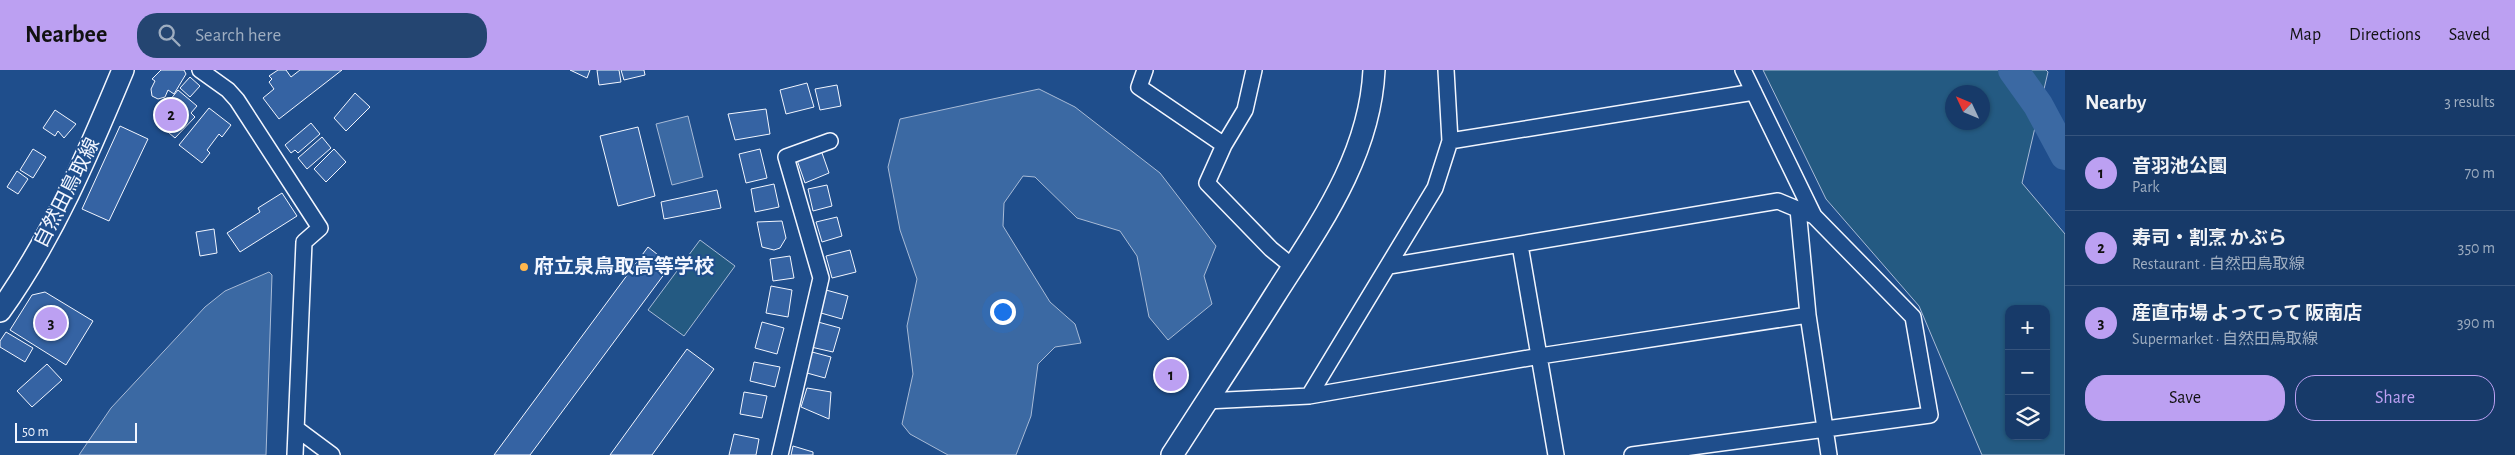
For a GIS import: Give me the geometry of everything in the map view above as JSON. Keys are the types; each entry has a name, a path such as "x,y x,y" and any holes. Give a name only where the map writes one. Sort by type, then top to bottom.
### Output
{"street":[{"name":"自然田鳥取線","path":"0,310 44,241 72,189 123,70"},
{"path":"200,70 228,90 237,100 320,228 304,242 295,455"},
{"path":"1144,70 1139,87 1224,146"},
{"path":"1254,70 1245,110 1224,146 1206,183 1271,248 1293,267"},
{"path":"1172,455 1338,195 1360,144 1373,94 1374,70"},
{"path":"1309,396 1435,188 1450,141 1446,70"},
{"path":"1632,455 1825,430 1930,414 1913,318 1814,216 1743,70"},
{"path":"1450,141 1754,92"},
{"path":"780,455 821,278 786,157 830,141"},
{"path":"1389,266 1778,201 1814,216"},
{"path":"1798,209 1808,315 1828,455"},
{"path":"1520,245 1556,455"},
{"path":"1206,401 1309,396 1540,356 1808,315"},
{"path":"297,429 332,455"}],"shaded area":[{"path":"1763,70 2046,70 2048,72 2022,183 2065,234 2065,455 1982,455 1919,306 1826,199"},
{"path":"1039,89 1075,107 1160,173 1216,246 1204,276 1212,304 1168,340 1149,317 1137,256 1120,231 1077,218 1035,177 1023,176 1004,203 1003,226 1050,302 1075,324 1081,343 1055,347 1038,364 1031,416 1016,455 948,455 910,434 902,424 913,374 907,326 917,279 900,230 888,167 900,119"},
{"path":"688,116 703,177 672,185 656,124"},
{"path":"700,240 735,266 684,336 648,310"},
{"path":"269,272 272,275 266,455 79,455 111,408 205,307 225,291"}],"building":[{"path":"161,70 184,70 186,74 174,94 168,90 165,97 158,99 152,96 151,89 155,81 152,79"},
{"path":"278,70 286,70 291,77 300,70 342,70 279,119 263,98 274,89 269,82 272,79 269,76"},
{"path":"570,70 590,70 587,78"},
{"path":"597,70 619,70 621,82 599,85"},
{"path":"621,70 644,70 645,75 624,80"},
{"path":"190,77 200,86 190,97 180,88"},
{"path":"807,83 814,107 786,114 780,90"},
{"path":"837,85 841,106 820,110 815,89"},
{"path":"178,90 197,106 191,113 195,117 175,138 156,122 164,112 162,110"},
{"path":"355,93 370,107 346,131 334,118"},
{"path":"209,108 231,125 222,137 219,134 207,150 210,153 202,163 179,145"},
{"path":"766,109 770,134 735,140 728,114"},
{"path":"55,110 76,124 64,138 58,131 55,136 43,128"},
{"path":"311,123 320,134 298,153 295,150 291,153 285,145"},
{"path":"120,126 148,139 109,221 82,209"},
{"path":"638,127 655,196 618,206 600,136"},
{"path":"322,137 331,148 307,169 298,158"},
{"path":"33,149 46,157 33,178 20,170"},
{"path":"334,149 346,162 326,182 314,169"},
{"path":"760,149 767,178 746,183 739,154"},
{"path":"821,150 829,173 805,183 797,160"},
{"path":"17,171 28,179 18,194 7,187"},
{"path":"774,184 779,207 755,212 751,189"},
{"path":"827,185 832,206 813,211 808,189"},
{"path":"717,190 721,208 664,219 661,202"},
{"path":"282,193 297,216 240,252 227,233 260,212 258,208"},
{"path":"837,217 842,236 822,242 816,222"},
{"path":"782,221 786,238 780,248 774,250 762,247 757,222"},
{"path":"214,229 217,253 200,256 196,232"},
{"path":"648,247 671,265 530,455 494,455"},
{"path":"850,250 856,272 832,278 826,256"},
{"path":"790,256 794,278 773,281 770,259"},
{"path":"771,286 792,290 788,317 766,313"},
{"path":"826,290 848,296 842,319 821,313"},
{"path":"45,292 93,321 66,365 10,330 32,295"},
{"path":"762,322 784,328 777,354 755,348"},
{"path":"818,322 840,328 833,352 811,347"},
{"path":"6,332 33,348 25,362 0,347 0,341"},
{"path":"687,349 714,369 652,455 610,455"},
{"path":"812,352 831,357 825,378 807,373"},
{"path":"754,362 780,367 775,387 750,381"},
{"path":"47,364 62,380 32,407 17,391"},
{"path":"807,388 831,392 829,419 801,407"},
{"path":"744,392 767,396 762,418 740,414"},
{"path":"734,434 759,439 756,455 729,455"},
{"path":"793,446 813,452 813,455 791,455"}],"waterway":[{"path":"2013,70 2038,105 2065,155"}],"place":[{"name":"寿司・割烹 かぶら","path":"171,115"},
{"name":"府立泉鳥取高等学校","path":"524,267"},
{"name":"産直市場 よってって 阪南店","path":"51,323"},
{"name":"音羽池公園","path":"1171,375"}]}
